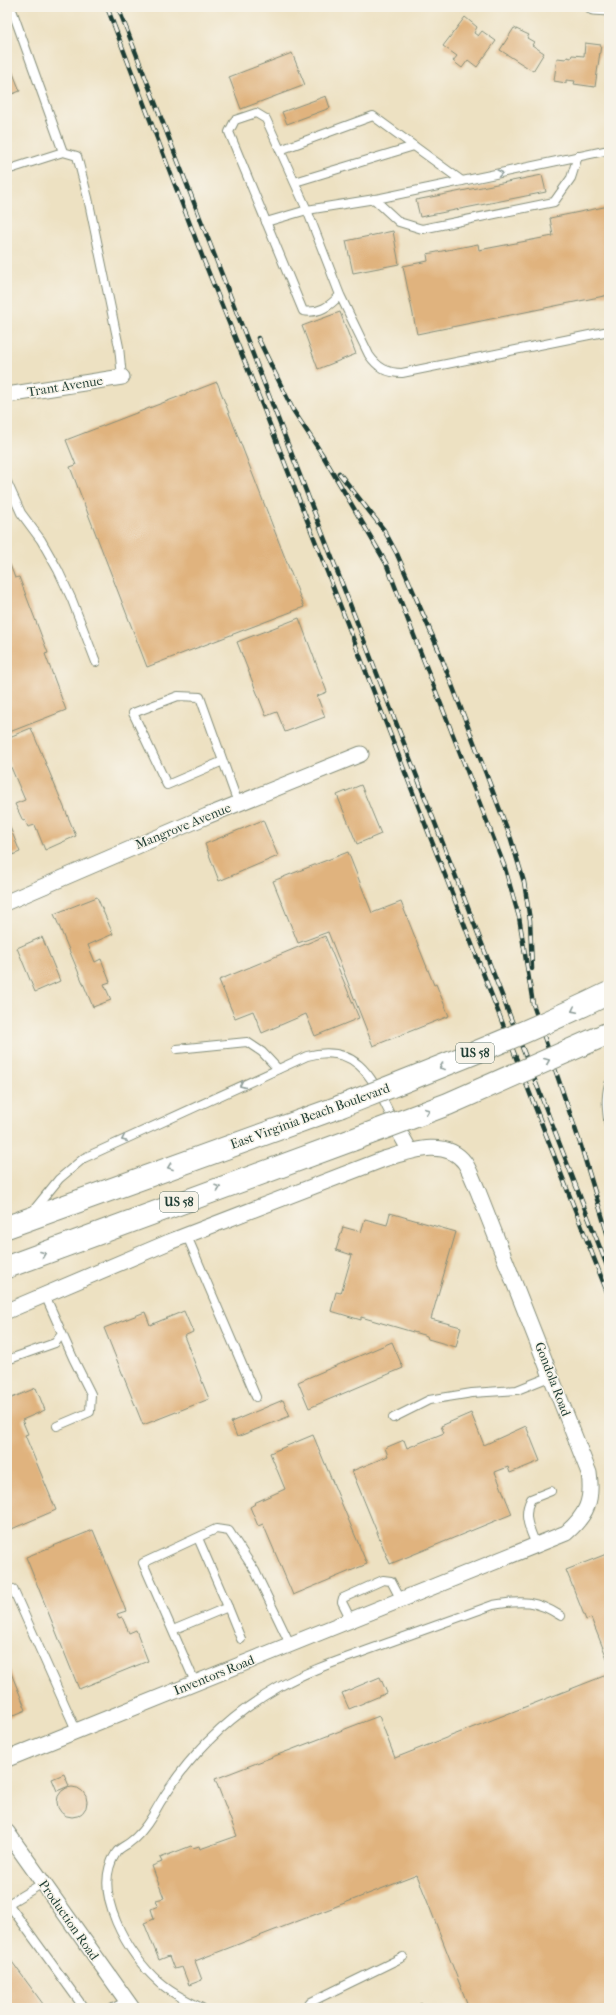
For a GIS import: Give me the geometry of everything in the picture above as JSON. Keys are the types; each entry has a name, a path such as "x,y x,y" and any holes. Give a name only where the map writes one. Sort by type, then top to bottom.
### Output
{"main road":[{"name":"East Virginia Beach Boulevard","path":"17,1224 339,1107 538,1027 609,993"},
{"name":"US 58","path":"7,1267 448,1104 609,1033"}],"street":[{"path":"593,7 609,8"},
{"name":"Trant Avenue","path":"7,394 122,377"},
{"name":"Mangrove Avenue","path":"7,902 238,803 361,754"},
{"path":"7,1312 187,1236 384,1159 410,1151 395,1124"},
{"name":"Gondola Road","path":"410,1151 432,1148 445,1149 457,1155 465,1163 552,1376 589,1473 591,1486 589,1500 578,1522 566,1533 422,1592"},
{"name":"Inventors Road","path":"7,1759 195,1682 422,1592"},
{"name":"Production Road","path":"7,1832 130,2004"}],"lane":[{"path":"11,7 63,152"},
{"path":"340,295 332,304 320,310 310,312 303,311 229,132 235,120 256,113 266,119 308,210 340,295 375,364 392,373 402,373 609,331"},
{"path":"280,150 372,116 462,181"},
{"path":"295,182 414,146"},
{"path":"266,222 308,210 374,199 609,150"},
{"path":"7,170 63,152 77,156 88,198 119,347 122,377"},
{"path":"374,199 399,222 422,229 554,202 571,178 578,156"},
{"path":"7,482 21,513 41,540 58,570 72,600 96,662"},
{"path":"223,761 167,785 133,713 178,696 200,697 223,761 238,803"},
{"path":"177,1049 247,1042 262,1052 278,1069"},
{"path":"17,1224 59,1179 84,1158 307,1056 323,1052 345,1056 357,1063 368,1072 395,1124"},
{"path":"609,1084 606,1093 606,1108 609,1127"},
{"path":"187,1236 256,1397"},
{"path":"45,1295 90,1394 90,1412 57,1426"},
{"path":"7,1360 55,1342 62,1334"},
{"path":"393,1418 429,1400 472,1393 517,1390 552,1376"},
{"path":"536,1545 526,1521 527,1506 531,1499 551,1492"},
{"path":"195,1682 143,1563 216,1529 229,1532 255,1570 290,1644"},
{"path":"198,1538 241,1638"},
{"path":"351,1620 342,1602 343,1598 384,1580 391,1581 401,1600"},
{"path":"13,1589 76,1730"},
{"path":"202,2008 179,1996 159,1982 145,1966 122,1935 111,1906 108,1886 110,1867 116,1851 131,1842 141,1833 153,1816 158,1804 182,1770 204,1745 251,1705 279,1687 341,1659 493,1605 513,1601 530,1601 545,1606 561,1616"},
{"path":"173,1630 228,1607"},
{"path":"43,1883 8,1903 84,2008"},
{"path":"306,2008 311,2002 403,1957"},
{"path":"113,2008 130,2004"},
{"path":"422,2008 427,2008"}],"building":[{"path":"465,17 477,27 474,33 478,36 482,31 496,41 477,67 468,60 462,68 453,61 457,56 443,46"},
{"path":"514,28 529,35 527,38 534,42 532,45 544,53 533,71 500,50"},
{"path":"585,43 601,45 595,87 574,84 575,81 566,80 566,83 554,81 557,58 571,58 572,55 584,56"},
{"path":"292,53 305,85 241,109 229,77"},
{"path":"7,58 20,91 7,96"},
{"path":"326,96 330,108 287,124 282,112"},
{"path":"542,175 546,192 420,217 416,200"},
{"path":"609,206 609,295 417,334 403,266 428,261 427,254 478,244 479,250 553,236 550,218"},
{"path":"393,231 399,264 353,273 346,241"},
{"path":"340,312 356,354 318,369 302,326"},
{"path":"217,382 304,607 147,667 70,467 76,465 66,440"},
{"path":"7,557 15,578 19,577 48,653 45,654 66,710 7,733"},
{"path":"299,618 327,692 317,696 325,717 285,732 277,712 266,716 237,642"},
{"path":"31,728 76,836 45,850 35,825 28,827 25,820 23,821 15,804 25,800 7,758 7,738"},
{"path":"361,785 381,834 357,844 337,795"},
{"path":"7,820 20,852 7,857"},
{"path":"263,820 278,856 219,881 205,844"},
{"path":"348,852 372,913 401,902 434,985 436,984 449,1016 373,1046 328,932 298,943 273,881"},
{"path":"97,897 113,934 88,945 95,962 101,959 110,982 104,984 111,1000 93,1007 54,914"},
{"path":"325,936 359,1018 315,1036 306,1014 262,1033 253,1011 235,1018 219,980"},
{"path":"42,937 60,981 35,992 17,948"},
{"path":"390,1213 456,1232 431,1319 461,1327 456,1347 428,1339 427,1336 361,1317 361,1320 331,1311 336,1292 341,1293 352,1255 336,1250 343,1227 361,1232 365,1219 387,1225"},
{"path":"184,1311 193,1332 184,1336 209,1399 143,1425 104,1328 145,1312 150,1325"},
{"path":"392,1342 403,1368 309,1408 298,1382"},
{"path":"36,1388 45,1410 22,1420 28,1434 25,1435 56,1510 7,1531 7,1400"},
{"path":"283,1400 290,1416 237,1437 231,1422"},
{"path":"471,1413 484,1445 526,1426 540,1461 510,1473 508,1467 495,1472 512,1514 390,1564 352,1471 388,1456 385,1448 404,1440 407,1448 444,1433 441,1426"},
{"path":"313,1435 367,1564 293,1595 263,1524 258,1526 250,1507 255,1504 254,1503 285,1489 270,1453"},
{"path":"93,1530 126,1611 117,1614 119,1618 122,1617 129,1633 136,1630 148,1661 79,1689 26,1557"},
{"path":"609,1553 609,1663 591,1618 586,1620 566,1570"},
{"path":"7,1663 26,1710 7,1718"},
{"path":"609,1674 609,2008 469,2008 417,1875 195,1961 202,1980 189,1985 182,1967 174,1969 169,1956 159,1960 144,1923 154,1919 151,1909 158,1906 156,1900 164,1898 152,1866 162,1862 160,1858 191,1846 193,1848 199,1846 200,1849 237,1836 215,1779 379,1716 395,1758"},
{"path":"380,1677 387,1693 349,1709 342,1693"},
{"path":"64,1774 69,1786 57,1791 52,1779"},
{"path":"72,1787 82,1792 87,1802 82,1812 72,1817 62,1812 57,1802 62,1792"},
{"path":"7,1955 46,2008 7,2008"}],"railway":[{"path":"107,7 204,261 265,412 609,1297"},
{"path":"118,7 609,1271"},
{"path":"258,338 293,410 322,454 386,563 504,865 519,917 533,1004 581,1146 609,1239"},
{"path":"339,473 384,530 397,554 439,651 511,839 524,882 530,920 532,969"}]}
